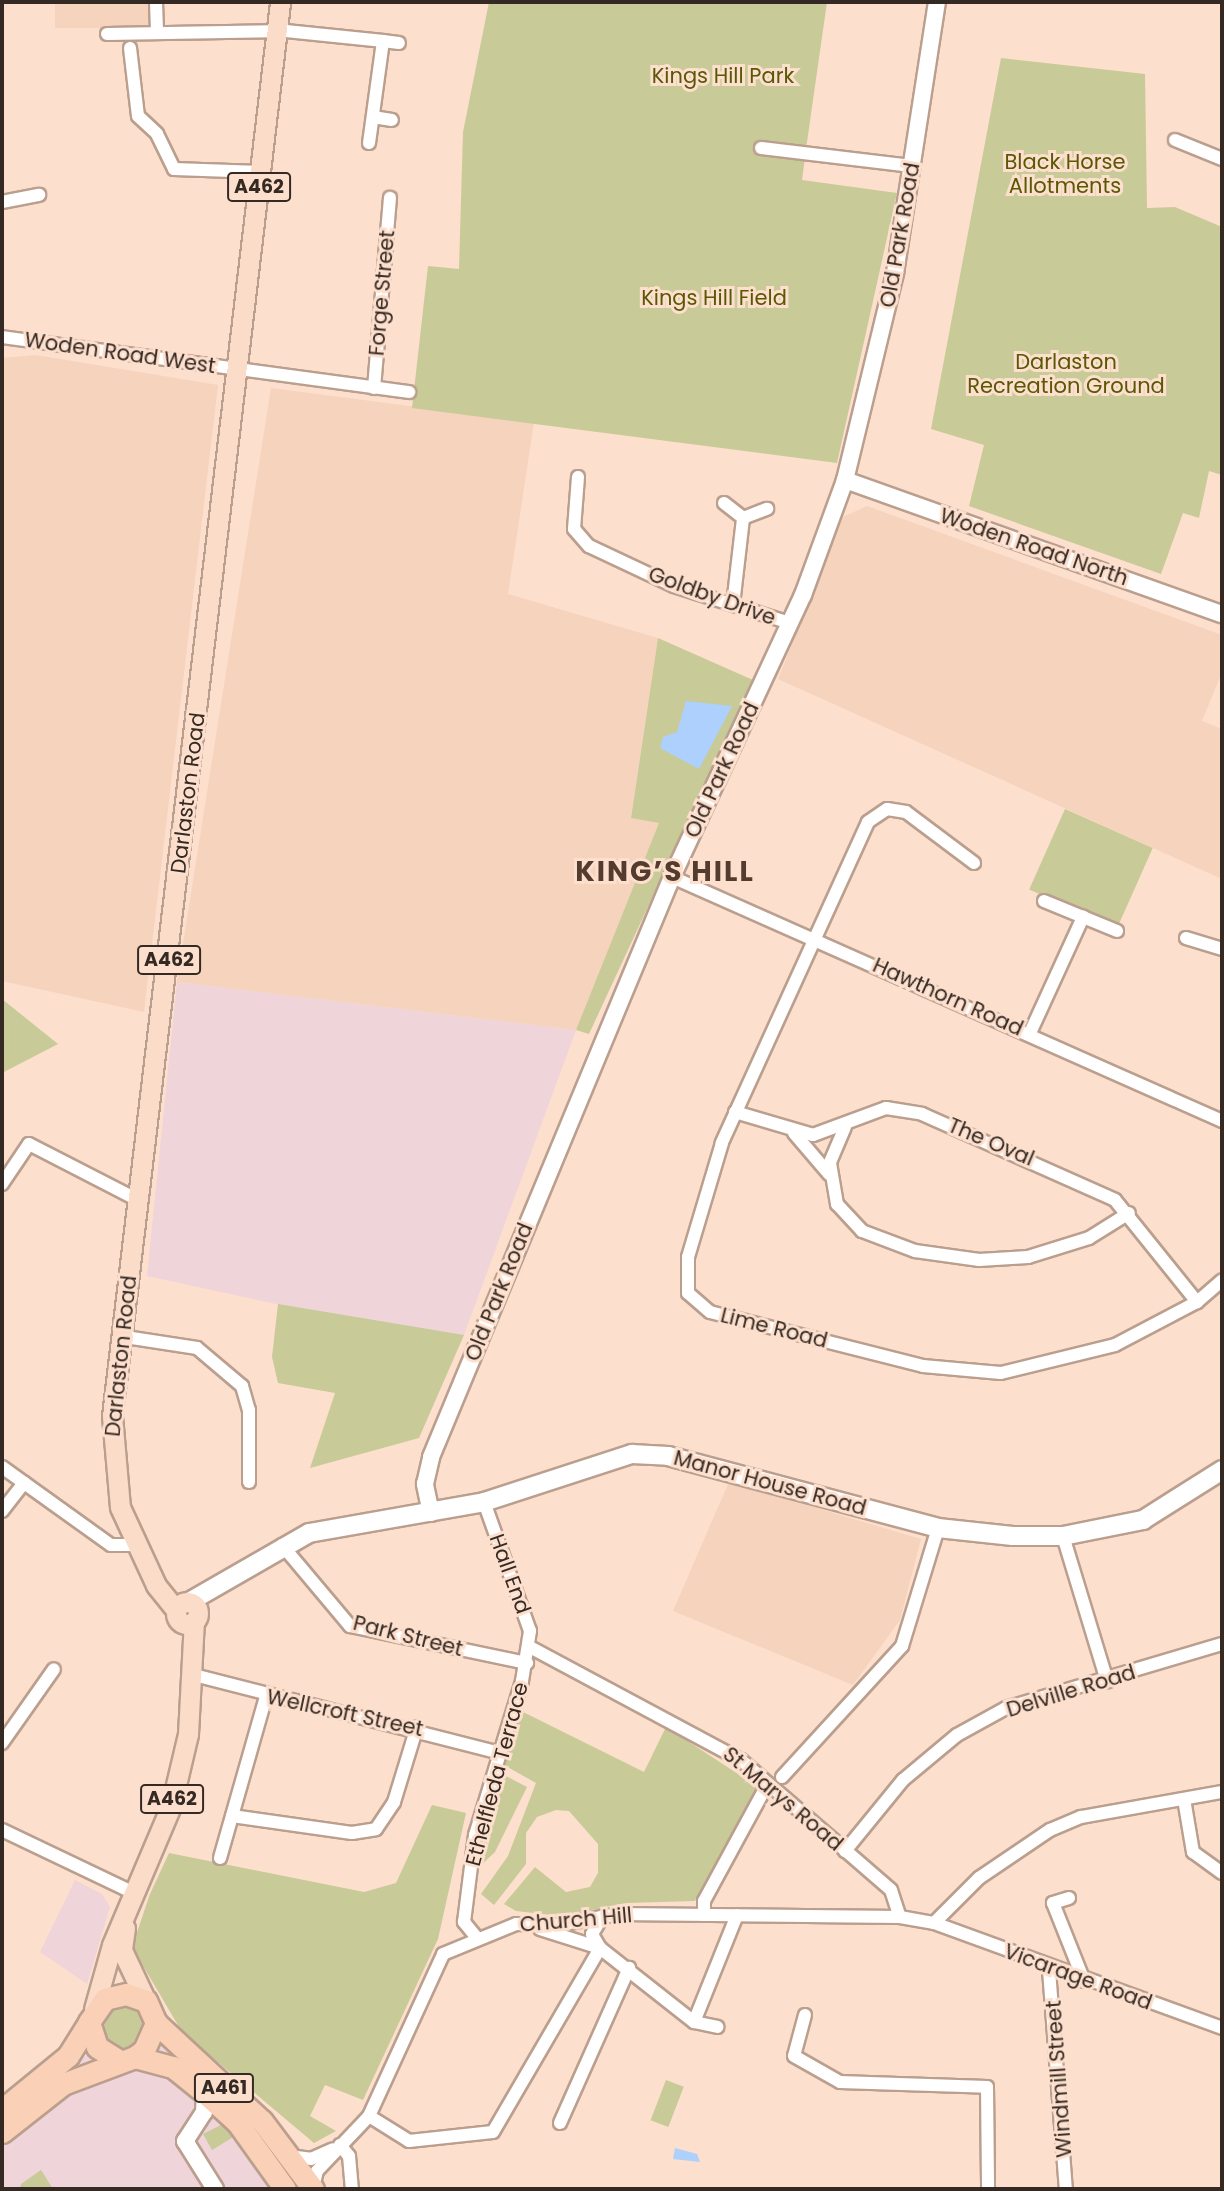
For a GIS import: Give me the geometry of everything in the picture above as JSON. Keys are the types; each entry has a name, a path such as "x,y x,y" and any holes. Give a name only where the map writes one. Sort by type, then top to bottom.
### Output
{"highway":[{"path":"2,2110 68,2056 92,2016 118,1994 146,2001"},
{"name":"A461","path":"146,2001 156,2022 262,2121 295,2172 313,2189"},
{"path":"92,2016 97,2047 127,2059 173,2067 237,2122 285,2189"},
{"path":"2,2132 63,2084 127,2059 156,2022"}],"main road":[{"name":"Darlaston Road","path":"190,1674 186,1612 153,1577 135,1545 113,1464 119,1336 140,1201 280,2"},
{"name":"Manor House Road","path":"186,1612 282,1545 309,1534 484,1502 595,1463 648,1453 939,1528 1063,1536 1143,1520 1222,1470"},
{"name":"A462","path":"92,2016 126,1916 171,1806 188,1734 190,1674"},
{"name":"A462","path":"126,1916 122,1951 146,2001"}],"street":[{"path":"156,2 157,33"},
{"name":"Old Park Road","path":"431,1513 425,1485 431,1457 672,877 790,623 845,480 881,345 937,2"},
{"path":"107,34 276,34 399,43"},
{"path":"369,143 383,41"},
{"path":"130,48 138,116 157,134 174,169 261,172"},
{"path":"373,117 392,121"},
{"path":"1175,140 1222,159"},
{"path":"761,148 912,166"},
{"path":"2,202 39,195"},
{"name":"Forge Street","path":"374,388 390,198"},
{"name":"Woden Road West","path":"2,337 237,371"},
{"path":"237,371 409,392"},
{"name":"Goldby Drive","path":"578,477 574,529 589,546 674,586 790,623"},
{"name":"Woden Road North","path":"845,480 1222,614"},
{"path":"724,503 743,518"},
{"path":"743,518 767,509"},
{"path":"733,605 743,518"},
{"name":"Lime Road","path":"974,863 915,816 887,808 868,822 812,937 736,1112 684,1277 693,1300 710,1312 923,1366 1001,1373 1115,1345 1197,1302 1222,1280"},
{"name":"Hawthorn Road","path":"672,877 1030,1033 1222,1121"},
{"path":"1044,901 1117,931"},
{"path":"1030,1033 1083,917"},
{"path":"1186,938 1222,949"},
{"name":"The Oval","path":"736,1112 794,1133 845,1127 886,1108 922,1114 1083,1181 1129,1213 1197,1302"},
{"path":"829,1174 845,1127"},
{"path":"794,1133 829,1174 837,1204 862,1231 937,1256 1028,1257 1089,1238 1129,1213"},
{"path":"2,1184 29,1144 140,1201"},
{"path":"119,1336 197,1348 242,1386 249,1410 248,1482"},
{"path":"2,1467 111,1545 135,1545"},
{"path":"2,1511 24,1483"},
{"name":"Hall End","path":"484,1502 527,1617 530,1647"},
{"path":"782,1777 902,1646 939,1528"},
{"path":"1063,1536 1107,1681"},
{"name":"Park Street","path":"282,1545 350,1626 527,1663"},
{"name":"Delville Road","path":"845,1851 903,1780 957,1735 1006,1708 1107,1681 1222,1644"},
{"name":"Ethelfleda Terrace","path":"477,1938 464,1922 469,1878 530,1647"},
{"name":"St Marys Road","path":"530,1647 712,1740 891,1890 900,1917"},
{"path":"2,1742 54,1668"},
{"name":"Wellcroft Street","path":"190,1674 266,1697 417,1727 501,1753"},
{"path":"220,1858 266,1697"},
{"path":"232,1816 352,1833 376,1829 394,1802 417,1727"},
{"path":"704,1915 704,1901 766,1785"},
{"path":"934,1923 979,1878 1050,1830 1081,1817 1222,1791"},
{"path":"1184,1799 1194,1852 1222,1872"},
{"path":"2,1830 136,1894"},
{"path":"1069,1898 1053,1903 1084,1981"},
{"path":"694,2022 737,1915"},
{"path":"600,1948 592,1934 603,1916"},
{"name":"Church Hill","path":"313,2189 317,2171 369,2116 443,1954 477,1938 516,1924 558,1925 603,1916 900,1917 934,1923"},
{"name":"Vicarage Road","path":"934,1923 1049,1970 1222,2028"},
{"path":"516,1924 600,1948 629,1968 694,2022 717,2027"},
{"path":"369,2116 409,2141 447,2133 483,2136 502,2120 600,1948"},
{"path":"560,2123 629,1968"},
{"name":"Windmill Street","path":"1049,1970 1066,2189"},
{"path":"805,2015 794,2056 840,2082 987,2087 988,2189"},
{"path":"205,2093 204,2112 186,2141 215,2189"},
{"path":"340,2146 349,2156 352,2189"},
{"name":"Church Hill","path":"295,2172 340,2146"},
{"name":"Church Hill","path":"295,2172 319,2157"}],"shaded area":[{"path":"55,2 151,2 151,28 55,28"},
{"path":"36,355 218,385 144,1012 2,981 2,358"},
{"path":"271,388 534,422 508,594 658,638 631,817 660,823 576,1030 177,982"},
{"path":"867,506 1222,635 1222,672 1202,721 1222,729 1222,879 778,679 843,517"},
{"path":"177,982 576,1030 464,1335 332,1316 147,1276"},
{"path":"729,1482 921,1539 900,1620 853,1685 673,1611"},
{"path":"75,1880 102,1894 110,1907 87,1984 40,1952"},
{"path":"154,2032 252,2122 298,2189 2,2189 2,2123 97,2047"}],"green space":[{"name":"Kings Hill Field","path":"489,2 827,2 806,149 757,143 757,153 805,157 802,180 897,193 837,463 412,408 428,266 459,269 463,132"},
{"name":"Darlaston Recreation Ground","path":"1001,58 1145,74 1147,208 1175,207 1222,227 1222,475 1209,471 1199,518 1183,513 1161,574 969,506 984,445 931,429"},
{"path":"658,638 753,680 589,1034 576,1030 659,823 631,818"},
{"path":"1065,809 1153,848 1117,928 1029,889"},
{"path":"2,999 58,1044 2,1073"},
{"path":"278,1304 464,1335 419,1438 310,1468 335,1393 278,1383 272,1357"},
{"path":"519,1710 644,1772 666,1727 758,1787 695,1901 627,1903 560,1916 516,1911 504,1904 535,1867 566,1892 590,1887 598,1873 598,1844 569,1811 556,1810 537,1817 526,1833 526,1864 494,1905 481,1894 508,1856 536,1783 504,1765"},
{"path":"502,1774 527,1787 495,1852 477,1869"},
{"path":"432,1805 466,1813 438,1939 363,2100 325,2085 310,2116 336,2131 314,2143 182,2032 132,1947 150,1894 169,1853 364,1892 396,1883"},
{"path":"123,2004 139,2011 146,2027 139,2043 123,2050 107,2043 100,2027 107,2011"},
{"path":"666,2080 684,2087 668,2127 651,2120"},
{"path":"223,2124 235,2136 212,2150 203,2134"},
{"path":"41,2170 53,2189 20,2188 21,2184"}],"water":[{"path":"686,701 732,706 699,769 660,748 663,737 677,732"},
{"path":"675,2148 697,2154 700,2162 673,2159"}],"district":[{"name":"KING’S HILL","path":"665,872"}],"park label":[{"name":"Kings Hill Park","path":"723,76"},
{"name":"Black Horse Allotments","path":"1065,174"}]}
